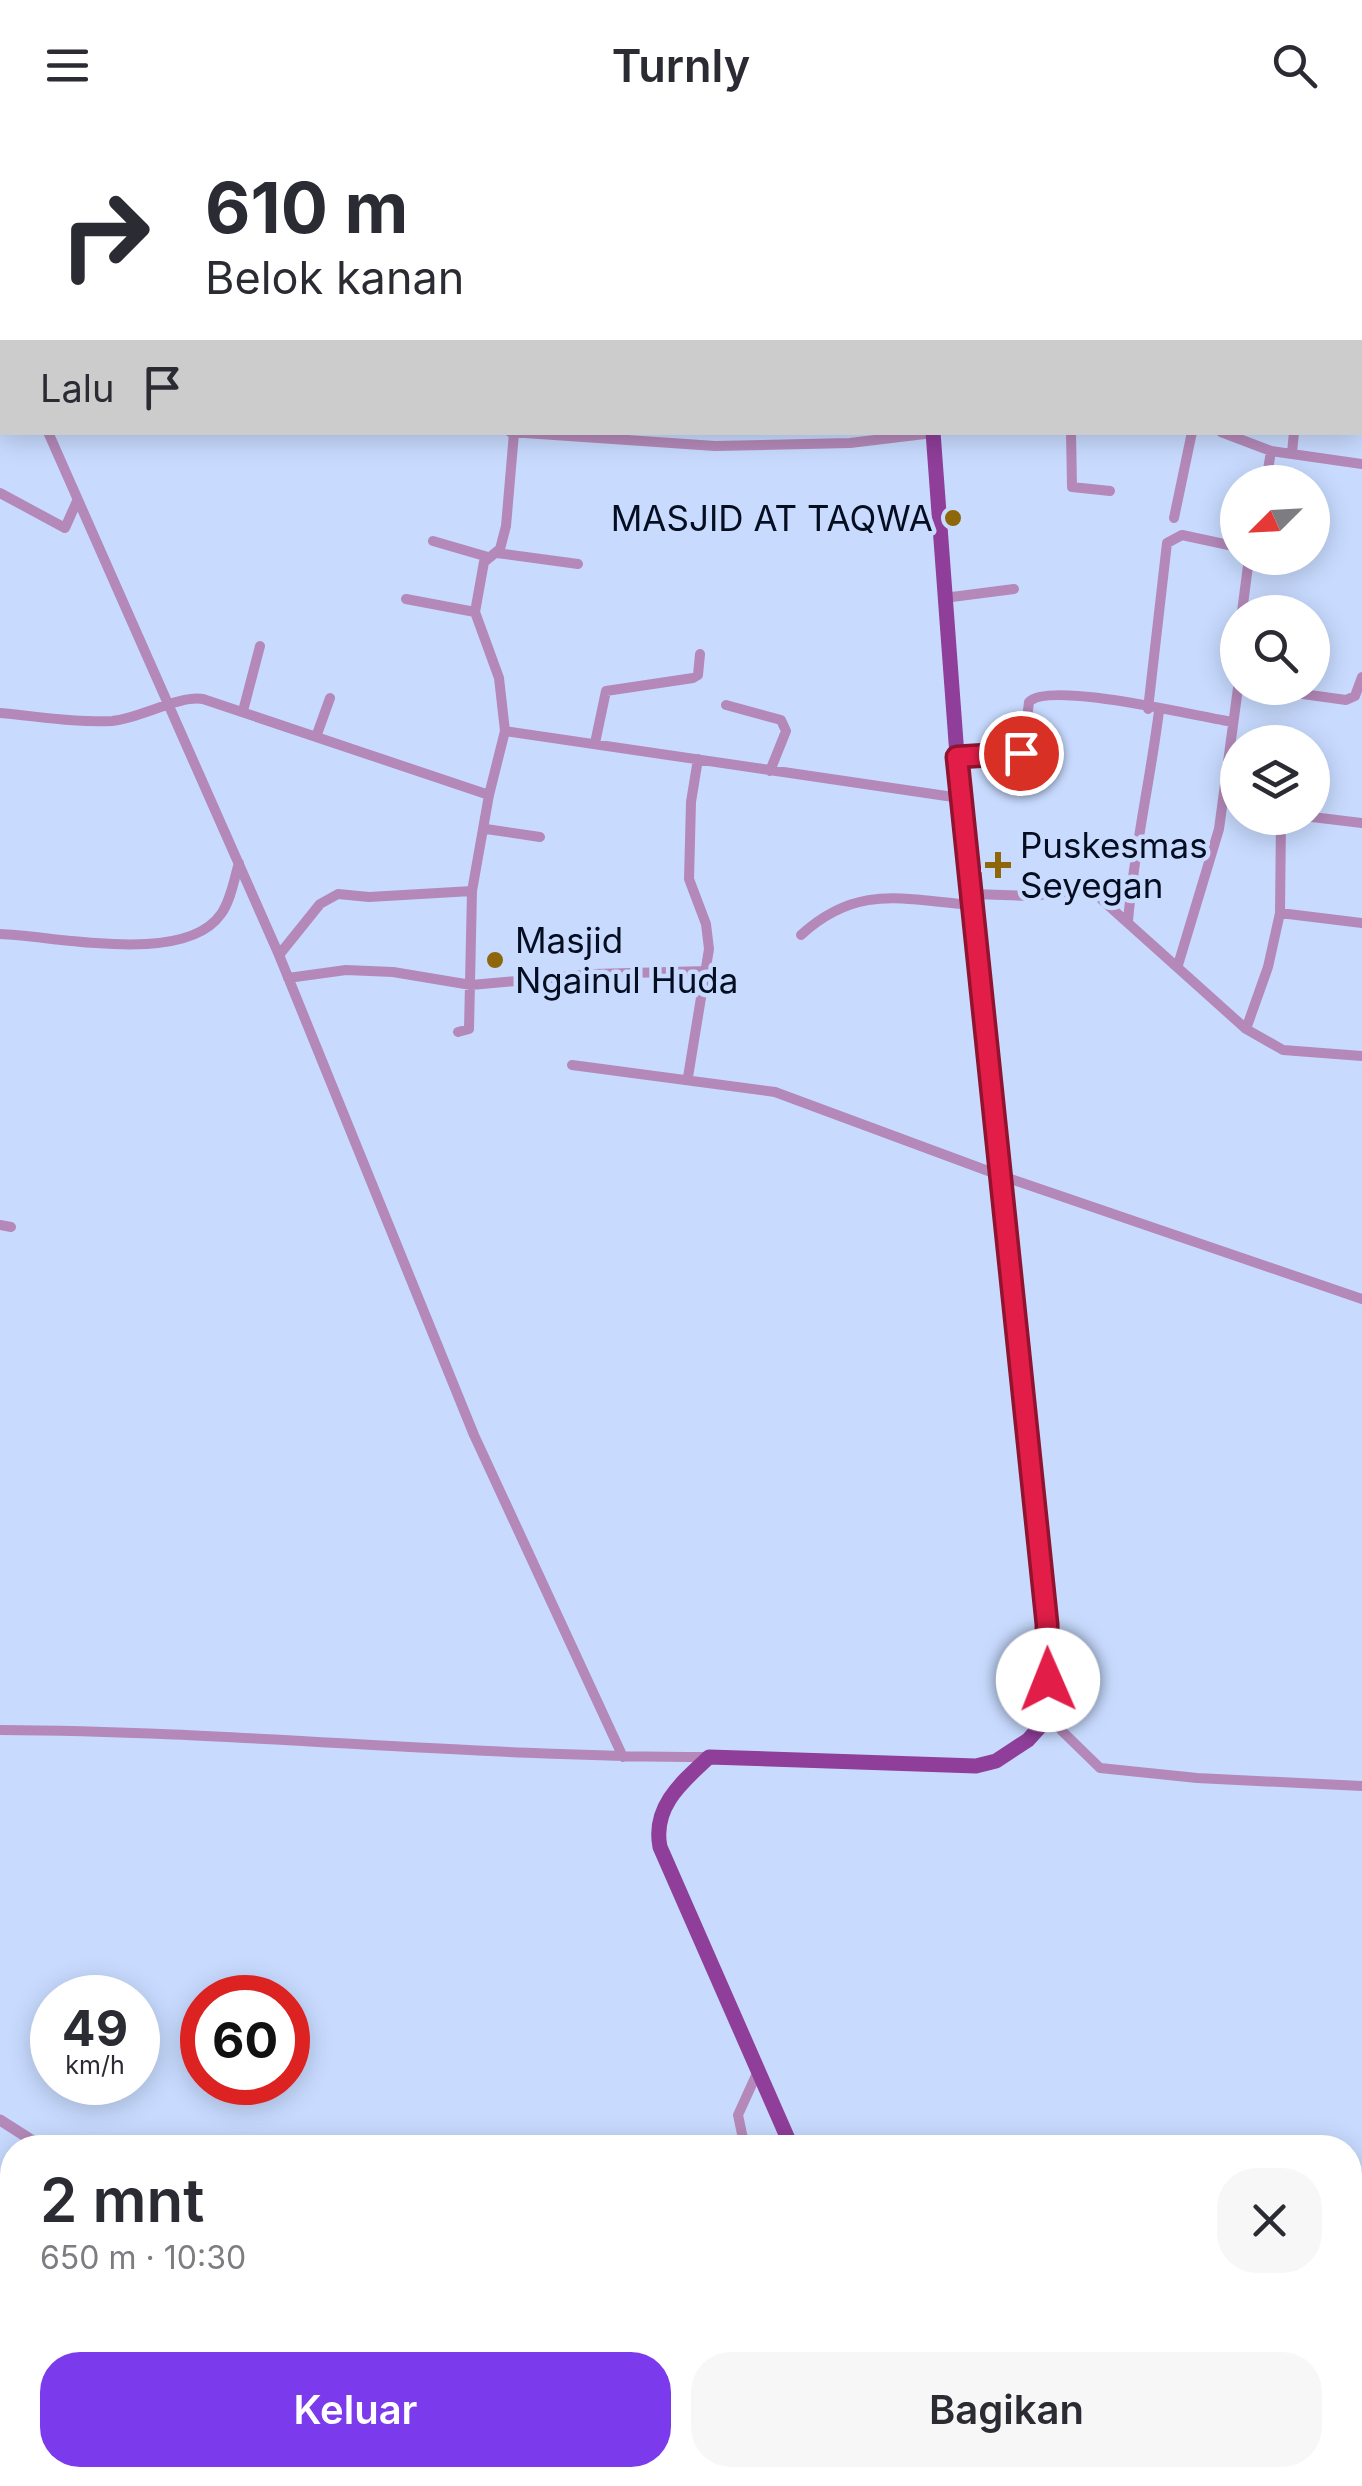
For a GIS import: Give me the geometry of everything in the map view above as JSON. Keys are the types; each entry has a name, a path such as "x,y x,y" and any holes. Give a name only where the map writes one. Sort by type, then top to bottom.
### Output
{"main road":[{"path":"786,2135 658,1837 672,1792 709,1757 976,1766 996,1761 1028,1740 1049,1710 1047,1624 960,798 933,435"}],"street":[{"path":"49,435 166,708 279,955 474,1435 624,1757"},
{"path":"458,1032 469,1029 472,891 505,731 498,678 475,612 492,555 506,526 512,435"},
{"path":"592,435 776,446 909,435"},
{"path":"776,435 776,446"},
{"path":"1071,435 1072,487 1110,491"},
{"path":"1174,518 1191,435"},
{"path":"1229,435 1271,451 1362,464"},
{"path":"1292,453 1294,435"},
{"path":"1269,465 1271,451"},
{"path":"0,493 65,528 77,501"},
{"path":"1128,920 1134,856 1150,788 1167,543 1182,535 1220,542"},
{"path":"432,540 492,555 578,564"},
{"path":"944,598 1014,589"},
{"path":"406,599 475,612"},
{"path":"243,710 260,646"},
{"path":"595,743 606,691 693,678 698,675 700,654"},
{"path":"1330,698 1346,700 1355,696 1362,677"},
{"path":"957,757 1023,752 1027,707 1035,696 1081,694 1234,722"},
{"path":"0,714 108,721 166,708 194,697 243,710 449,786 490,795"},
{"path":"316,737 330,698"},
{"path":"726,704 782,720 786,731 770,771"},
{"path":"1234,725 1236,705"},
{"path":"505,731 960,798"},
{"path":"688,1078 707,971 706,924 688,880 691,802 698,759"},
{"path":"1330,819 1362,823"},
{"path":"1178,964 1220,823"},
{"path":"486,829 540,836"},
{"path":"1246,1029 1268,967 1280,913 1281,835"},
{"path":"0,934 164,946 197,934 221,914 239,862"},
{"path":"801,935 821,917 858,898 973,900 1082,887 1096,893 1128,920 1246,1029 1284,1050 1362,1056"},
{"path":"279,955 320,904 338,894 370,897 472,891"},
{"path":"1280,913 1362,923"},
{"path":"288,978 346,970 392,972 471,984 593,974 707,971"},
{"path":"572,1066 775,1092 999,1175 1362,1299"},
{"path":"1049,1710 1062,1731 1100,1768 1198,1778 1362,1786"},
{"path":"0,1730 144,1730 624,1757 709,1757"},
{"path":"742,2135 738,2115 758,2070"},
{"path":"0,2120 24,2135"}],"place":[{"name":"MASJID AT TAQWA","path":"953,518"},
{"name":"Puskesmas Seyegan","path":"998,865"},
{"name":"Masjid Ngainul Huda","path":"495,960"}],"route":[{"path":"1021,753 957,757 1047,1624 1048,1680"}]}
